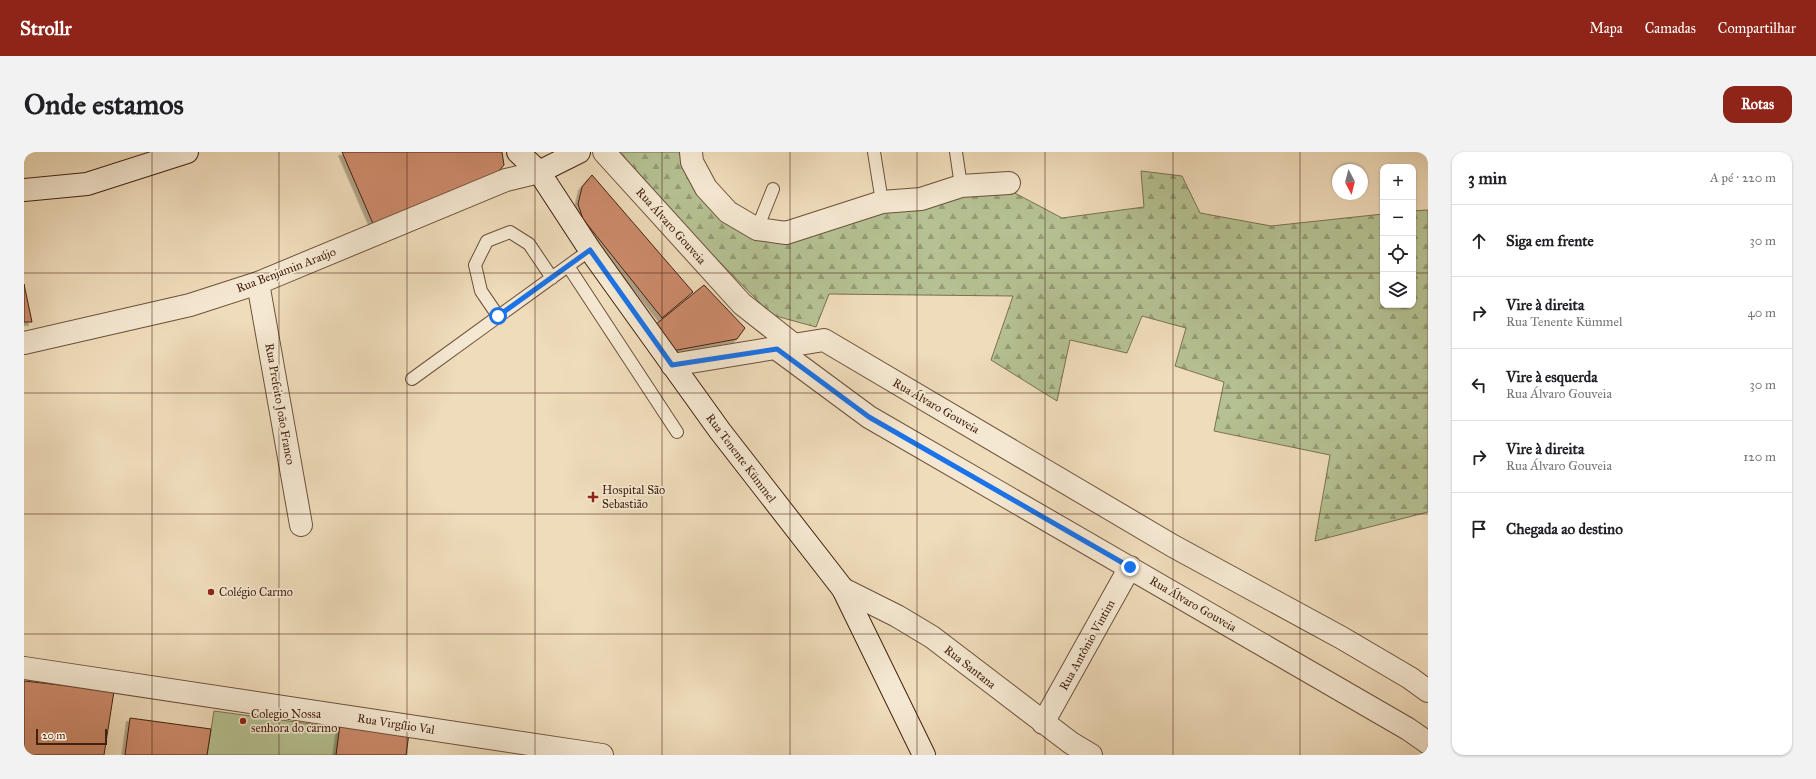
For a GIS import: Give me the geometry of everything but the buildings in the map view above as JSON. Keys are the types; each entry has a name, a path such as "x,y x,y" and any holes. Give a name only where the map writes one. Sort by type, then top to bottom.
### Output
{"street":[{"path":"24,190 87,184 187,152"},
{"name":"Rua Tenente Kümmel","path":"518,152 539,172 590,250 672,365 772,500 843,589 924,755"},
{"name":"Rua Benjamin Araújo","path":"24,343 190,305 258,283 506,180 539,172 580,152"},
{"name":"Rua Álvaro Gouveia","path":"604,152 742,304 785,347 869,417 1408,729 1428,743"},
{"path":"691,152 692,162 706,188 728,212 757,229 786,233 882,202 921,199 961,186 1009,183"},
{"name":"Rua Prefeito João Franco","path":"258,283 301,525"},
{"name":"Rua Álvaro Gouveia","path":"672,365 824,340 1173,546 1342,638 1410,678 1428,691"},
{"name":"Rua Antônio Vintim","path":"1043,723 1130,567"},
{"name":"Rua Santana","path":"843,589 897,616 932,637 1071,744 1091,755"},
{"name":"Rua Virgílio Val","path":"24,668 602,755"}],"lane":[{"path":"874,152 882,202"},
{"path":"956,152 961,186"},
{"path":"757,229 773,189"},
{"path":"498,316 481,291 475,266 487,241 510,232 530,244 552,278"},
{"path":"412,379 590,250"},
{"path":"568,266 677,432"}],"green space":[{"path":"611,152 686,152 752,234 961,193 1011,191 1062,218 1144,207 1141,171 1182,176 1200,213 1271,226 1380,214 1380,308 1416,308 1416,211 1428,210 1428,512 1315,541 1330,455 1214,431 1224,382 1175,366 1186,328 1142,316 1127,353 1070,340 1057,401 991,360 1013,296 829,294 816,327 772,315"},
{"path":"214,711 340,728 336,755 207,755"}],"place":[{"name":"Hospital São Sebastião","path":"593,497"},
{"name":"Colégio Carmo","path":"211,592"},
{"name":"Colegio Nossa senhora do carmo","path":"243,721"}],"route":[{"path":"498,316 590,250 672,365 777,349 869,417 1130,567"}]}
